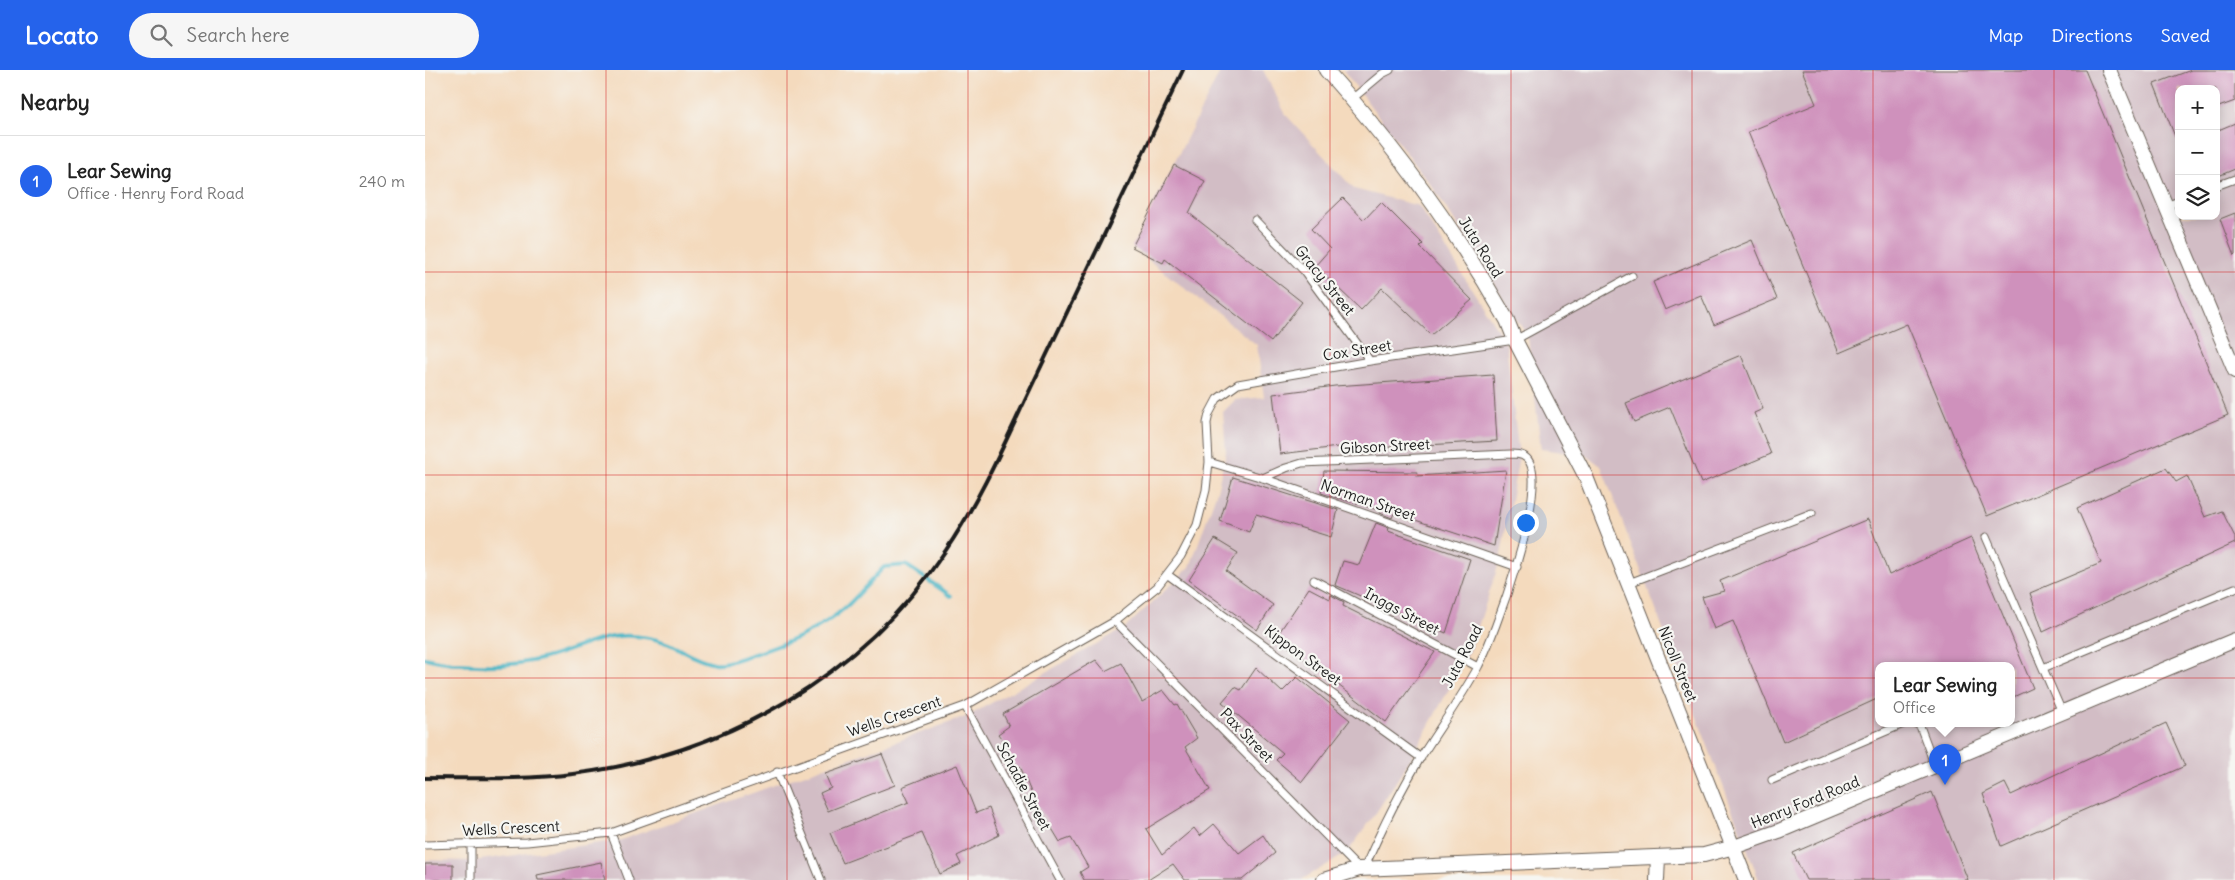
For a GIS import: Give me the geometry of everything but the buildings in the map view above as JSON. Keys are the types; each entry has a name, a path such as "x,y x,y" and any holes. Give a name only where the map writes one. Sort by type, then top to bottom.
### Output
{"street":[{"name":"Juta Road","path":"1326,70 1352,99 1435,204 1499,306 1578,460"},
{"path":"2109,70 2172,204 2235,371"},
{"name":"Nicoll Street","path":"1578,460 1629,583 1746,880"},
{"name":"Henry Ford Road","path":"1361,869 1704,855 1779,831 2235,640"},
{"path":"1657,880 1658,857"},
{"path":"1324,880 1361,869"}],"lane":[{"path":"1352,99 1382,74 1390,70"},
{"path":"2220,185 2235,179"},
{"name":"Gracy Street","path":"1255,220 1304,271 1370,361"},
{"path":"1515,340 1632,276"},
{"name":"Cox Street","path":"1212,407 1223,393 1238,384 1370,361 1515,340"},
{"name":"Wells Crescent","path":"425,845 527,842 611,833 965,706 1115,621 1157,587 1168,575 1181,556 1197,525 1206,490 1209,462 1207,423 1212,407"},
{"name":"Gibson Street","path":"1263,478 1302,463 1511,454"},
{"name":"Juta Road","path":"1361,869 1388,814 1478,666 1495,627 1517,567 1533,483 1530,463 1521,454 1511,454"},
{"name":"Norman Street","path":"1209,462 1263,478 1517,567"},
{"path":"1629,583 1812,513"},
{"path":"1986,537 2062,712"},
{"name":"Kippon Street","path":"1168,575 1421,758"},
{"name":"Inggs Street","path":"1314,580 1478,666"},
{"path":"2043,668 2235,588"},
{"name":"Pax Street","path":"1115,621 1361,869"},
{"name":"Schadie Street","path":"965,706 1060,880"},
{"path":"1772,780 1896,727"},
{"path":"1920,727 1935,766"},
{"path":"777,772 821,880"},
{"path":"611,833 629,880"},
{"path":"471,845 471,880"}],"shaded area":[{"path":"1221,70 1263,70 1286,115 1354,189 1419,206 1506,343 1519,456 1500,560 1470,651 1411,758 1374,816 1347,853 1301,880 425,880 425,860 473,861 621,840 968,716 1125,628 1190,567 1217,491 1226,452 1223,412 1235,400 1264,397 1257,345 1132,247"},
{"path":"1343,70 2235,70 2235,880 1759,880 1601,466 1586,455 1541,449 1528,337 1434,189"}],"waterway":[{"path":"425,658 468,665 512,664 551,656 611,637 627,636 658,640 702,660 723,663 777,646 814,630 847,606 884,567 906,565 951,596"}],"railway":[{"path":"425,778 518,778 573,774 629,764 683,749 735,728 784,702 830,672 873,636 912,595 946,550 972,508 1006,441 1183,70"}],"place":[{"name":"Lear Sewing","path":"1945,785"}]}
